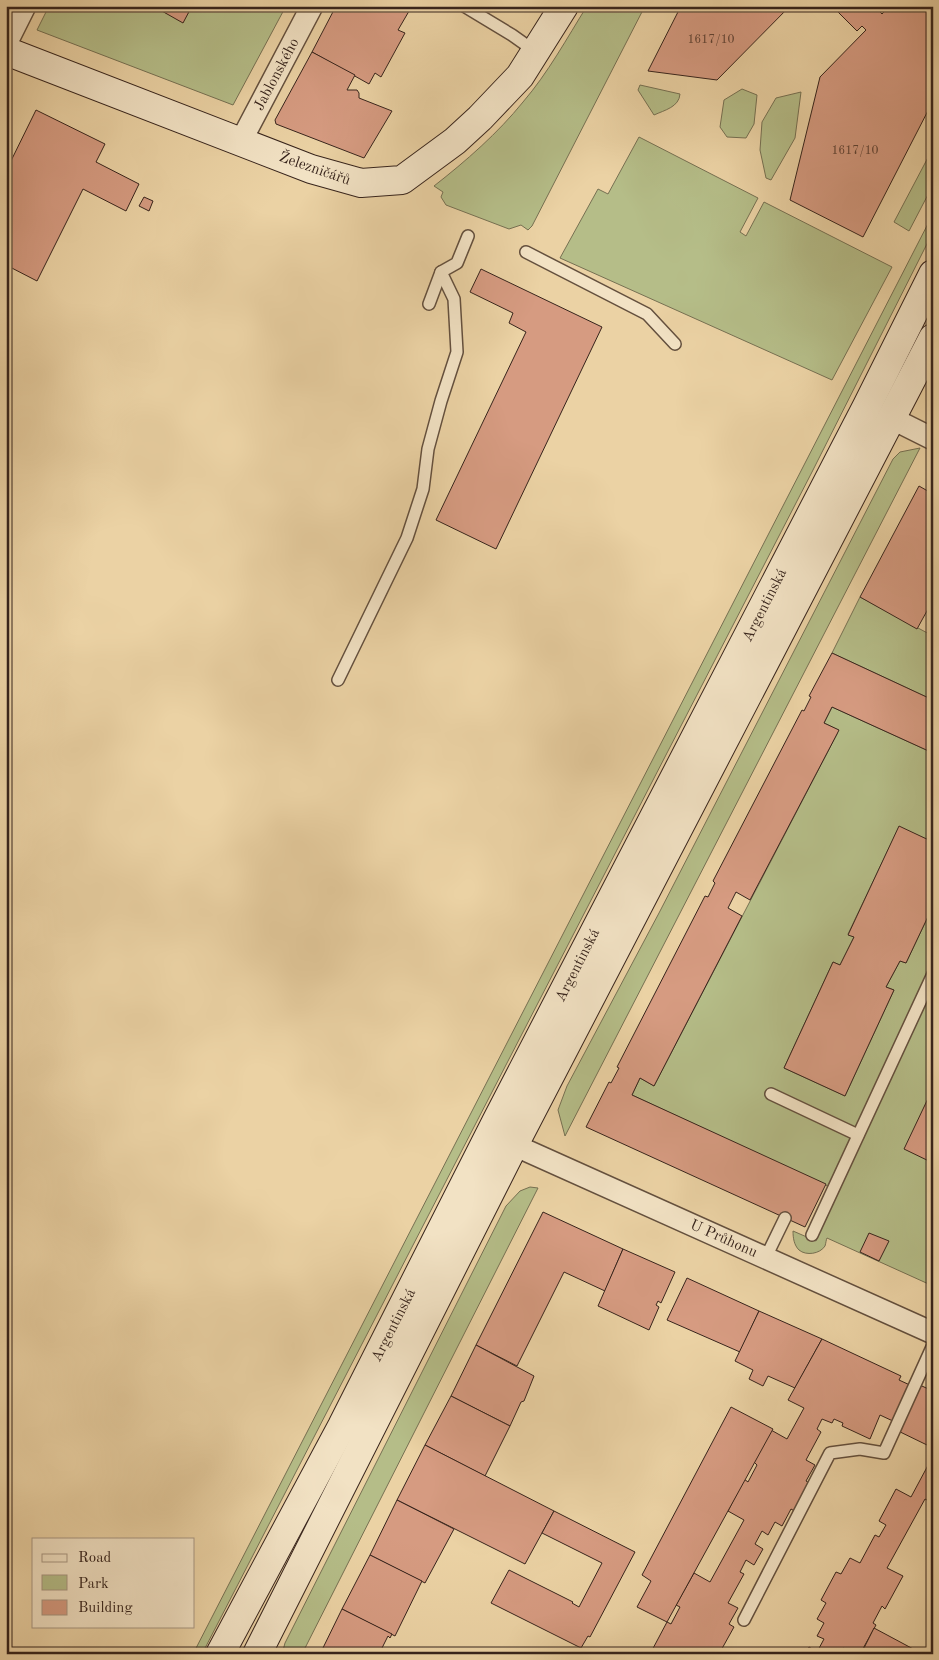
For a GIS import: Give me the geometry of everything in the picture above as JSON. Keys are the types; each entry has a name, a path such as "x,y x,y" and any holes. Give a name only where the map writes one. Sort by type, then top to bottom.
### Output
{"main road":[{"name":"Železničářů","path":"6,51 311,169 361,183 380,183 402,180 455,141 480,118 520,76 564,6"},
{"name":"Argentinská","path":"220,1654 342,1426 497,1120 867,406 933,274"},
{"name":"Argentinská","path":"257,1654 514,1145 933,338"}],"street":[{"path":"6,44 25,6"},
{"name":"Jablonského","path":"241,141 312,6"},
{"path":"891,418 933,439"},
{"name":"U Průhonu","path":"514,1145 933,1333"}],"lane":[{"path":"464,6 536,52"},
{"path":"429,304 441,272 457,263 468,236"},
{"path":"526,252 647,314 675,344"},
{"path":"338,680 407,538 423,488 428,450 457,352 454,299 441,272"},
{"path":"812,1235 933,974"},
{"path":"771,1094 858,1135"},
{"path":"766,1257 785,1218"},
{"path":"744,1620 830,1453 860,1449 884,1453 933,1345"}],"green space":[{"path":"49,6 153,6 183,22 192,6 286,6 233,105 37,30"},
{"path":"587,6 645,6 532,226 528,230 521,225 509,229 446,205 441,197 443,192 434,186 458,167 503,125 532,91"},
{"path":"640,85 680,94 679,98 671,108 654,115 638,90"},
{"path":"742,89 757,95 754,124 746,138 727,137 720,127 724,100"},
{"path":"801,92 795,138 771,180 766,178 760,150 762,122 776,98"},
{"path":"639,137 758,198 740,232 746,236 764,202 892,267 832,380 560,258 598,189 608,194"},
{"path":"933,148 933,185 909,231 894,222"},
{"path":"933,214 933,232 812,472 202,1654 193,1654"},
{"path":"920,448 565,1136 558,1110 567,1086 659,913 893,459 900,452"},
{"path":"860,597 933,636 933,700 832,653"},
{"path":"832,707 933,753 933,842 899,827 848,934 854,937 840,965 833,962 784,1068 845,1096 894,990 886,987 900,961 906,963 933,906 933,1286 827,1238 825,1246 820,1251 802,1252 795,1244 793,1231 816,1241 838,1191 632,1095 640,1078 654,1086 837,734 838,730 824,723"},
{"path":"530,1187 538,1188 302,1654 282,1654 285,1643 506,1206 520,1191"}],"building":[{"path":"153,6 192,6 183,23"},
{"path":"336,6 412,6 398,30 405,33 381,77 375,73 369,84 312,52"},
{"path":"681,6 790,6 717,80 648,71"},
{"path":"832,6 882,6 878,10 882,14 890,6 933,6 933,101 863,237 790,200 820,77 866,30 862,26 857,31"},
{"path":"312,52 355,75 347,90 357,90 359,98 392,111 364,158 276,124 275,120"},
{"path":"36,110 105,144 96,162 139,184 126,211 83,189 37,281 6,265 6,171"},
{"path":"144,197 153,201 149,211 139,206"},
{"path":"481,269 602,327 496,549 436,520 526,332 509,323 513,313 470,292"},
{"path":"919,486 933,494 933,600 917,629 860,597"},
{"path":"832,653 933,700 933,753 832,707 824,723 839,730 837,734 750,900 736,892 728,908 742,916 654,1086 640,1078 632,1095 826,1184 805,1227 586,1127 609,1082 611,1083 619,1068 617,1067 705,896 708,897 715,883 713,881 802,710 804,711 811,697 809,696"},
{"path":"899,826 933,842 933,906 906,963 900,961 886,987 894,990 845,1096 784,1068 833,962 840,965 854,937 848,935"},
{"path":"933,1088 933,1163 904,1149"},
{"path":"543,1212 623,1249 605,1291 564,1272 517,1366 476,1345"},
{"path":"869,1233 889,1241 879,1261 860,1252"},
{"path":"623,1249 675,1272 661,1303 658,1301 656,1305 659,1307 649,1330 598,1306"},
{"path":"687,1278 759,1311 740,1352 667,1320"},
{"path":"759,1311 822,1339 795,1388 768,1376 763,1386 749,1379 753,1370 735,1361"},
{"path":"822,1339 901,1376 899,1380 912,1386 913,1382 933,1391 933,1434 927,1445 892,1428 895,1422 880,1415 870,1439 842,1426 843,1423 834,1419 832,1423 822,1419 817,1429 821,1432 806,1460 815,1465 806,1481 811,1484 796,1512 791,1509 782,1526 775,1522 768,1535 762,1531 755,1544 763,1549 754,1565 746,1560 740,1572 744,1574 728,1603 738,1608 729,1624 734,1627 719,1654 714,1652 713,1654 650,1654 667,1622 671,1624 680,1607 676,1605 694,1573 710,1582 744,1520 728,1511 744,1479 748,1482 757,1465 754,1462 771,1430 787,1439 804,1408 788,1400"},
{"path":"476,1345 534,1376 524,1401 521,1402 510,1426 451,1396"},
{"path":"451,1396 510,1426 485,1476 425,1445"},
{"path":"731,1407 773,1429 667,1622 637,1607 651,1581 642,1575"},
{"path":"425,1445 554,1511 525,1564 397,1500"},
{"path":"933,1456 933,1503 925,1499 887,1568 903,1576 885,1609 882,1606 873,1623 876,1625 860,1654 853,1654 843,1648 840,1654 805,1654 809,1647 817,1652 824,1639 817,1636 824,1623 817,1619 826,1603 821,1600 836,1572 841,1574 850,1558 860,1563 875,1535 879,1537 886,1525 879,1521 896,1489 911,1497"},
{"path":"397,1500 454,1529 425,1583 370,1555"},
{"path":"554,1511 635,1552 590,1637 588,1636 581,1648 491,1603 509,1570 573,1602 579,1607 602,1563 542,1533"},
{"path":"370,1555 422,1581 395,1636 342,1609"},
{"path":"342,1609 392,1634 390,1638 388,1636 379,1654 320,1654"},
{"path":"874,1628 917,1651 923,1654 861,1654"}]}
